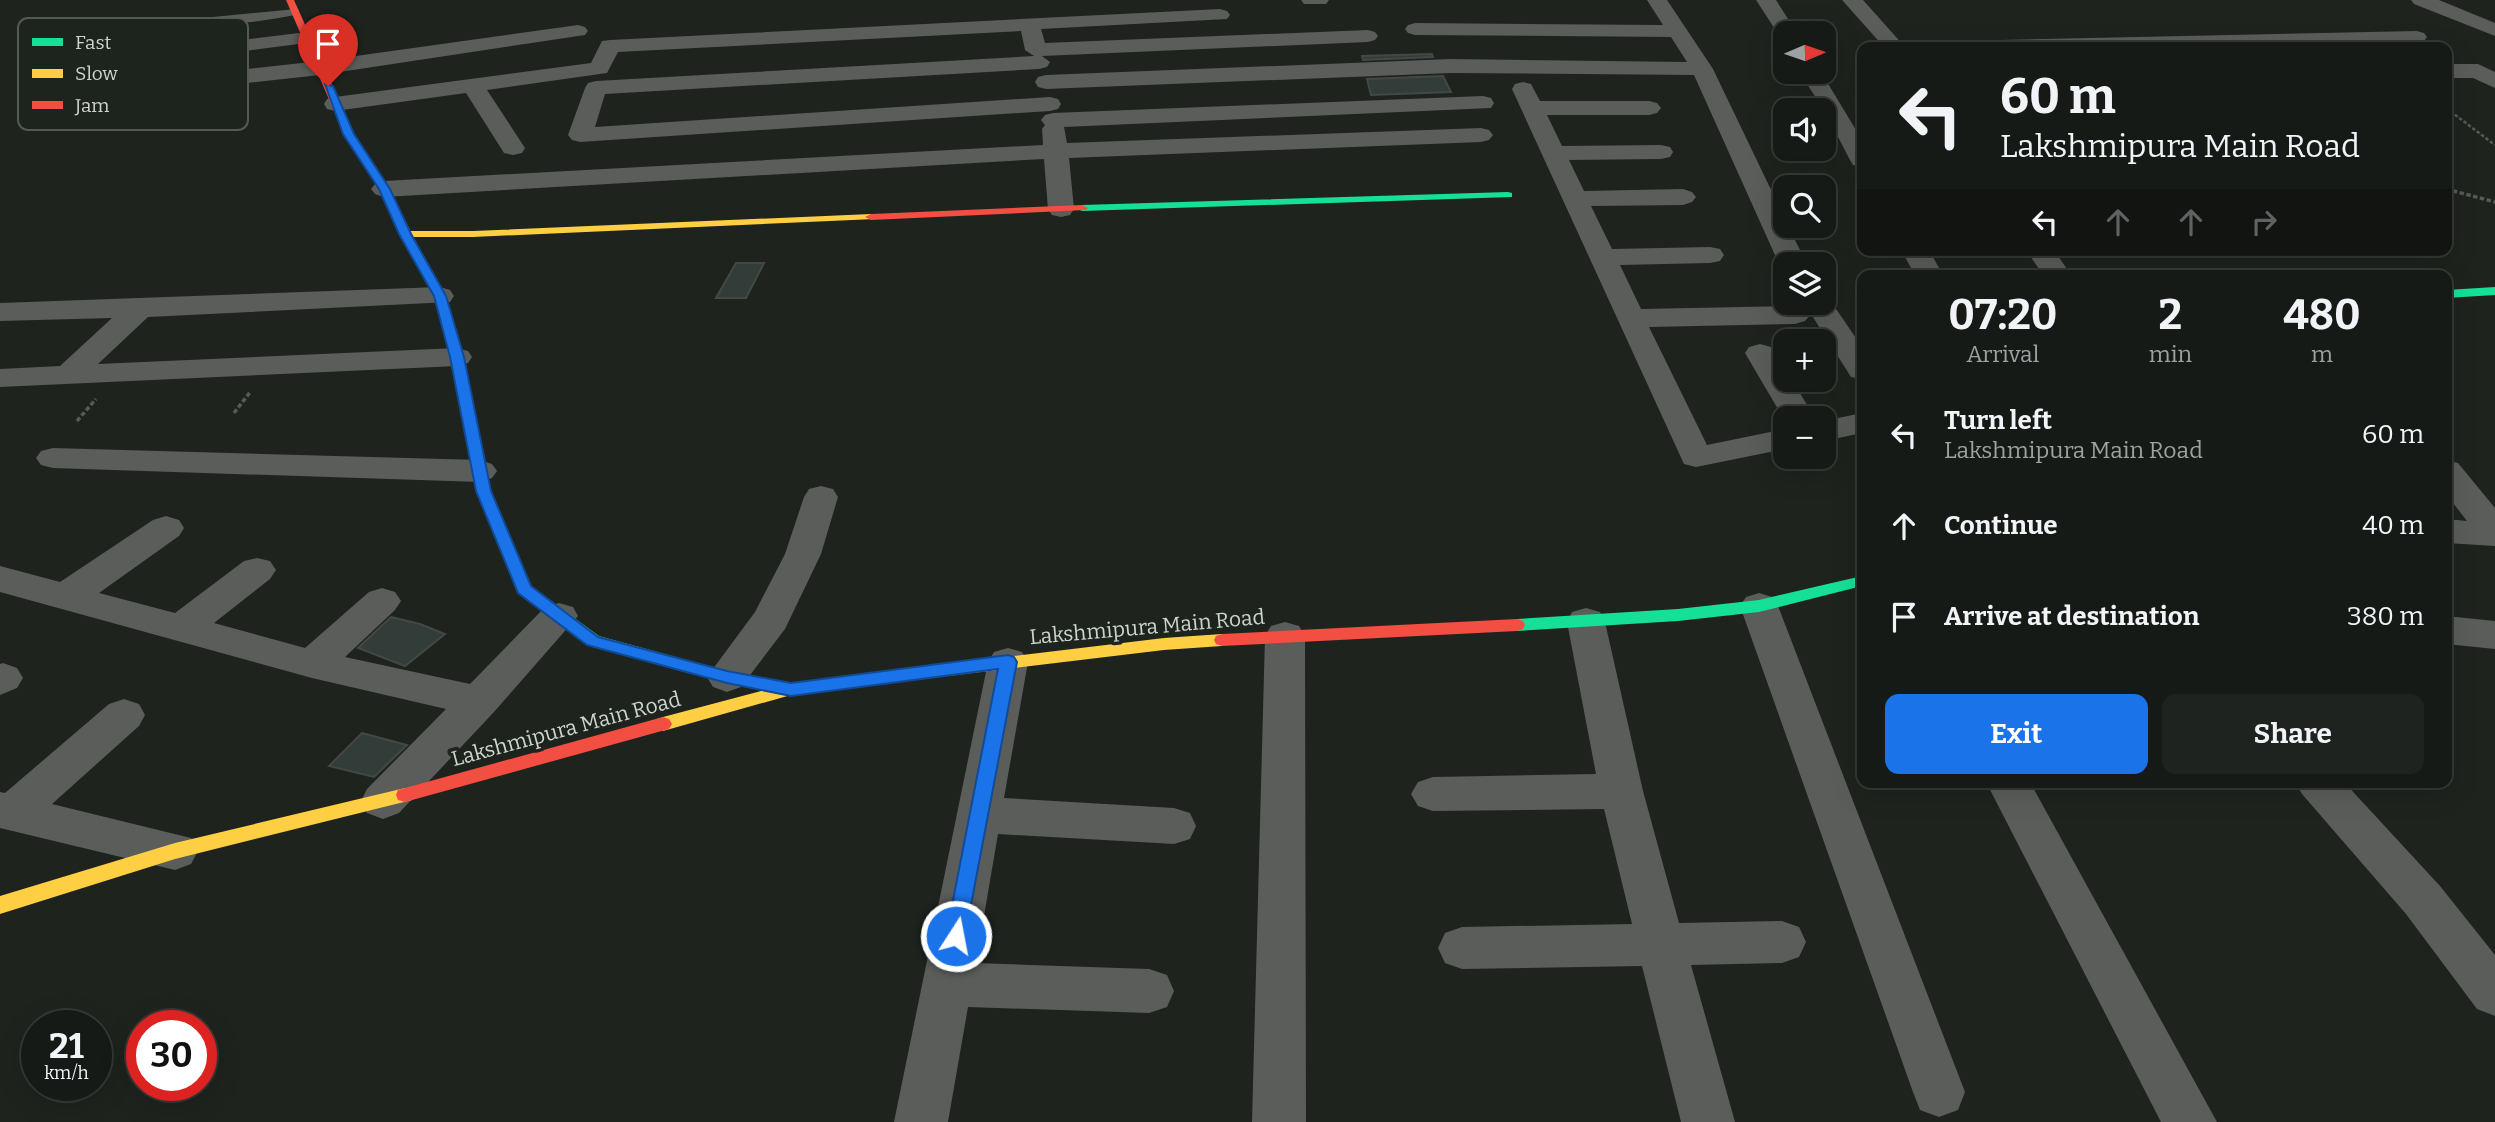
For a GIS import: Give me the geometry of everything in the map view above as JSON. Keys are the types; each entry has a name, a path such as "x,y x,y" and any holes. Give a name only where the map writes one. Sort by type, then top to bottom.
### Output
{"street":[{"path":"1311,0 1320,0"},
{"path":"1657,0 1702,69 1787,252"},
{"path":"1766,0 1779,21"},
{"path":"1852,0 1890,42"},
{"path":"2421,0 2495,30"},
{"path":"293,6 349,134 384,189 405,234 440,296 457,357 484,491 524,589 593,641 727,677 791,689"},
{"path":"1233,74 1219,7 1034,24 610,46 580,135 1045,83 1451,66 1702,69"},
{"path":"2456,14 2495,12"},
{"path":"1034,24 1031,29 1058,151 1061,209"},
{"path":"1415,29 1677,31"},
{"path":"248,76 578,31"},
{"path":"1045,83 1226,42 1368,36"},
{"path":"2323,42 2417,37"},
{"path":"248,45 307,38"},
{"path":"2452,71 2478,71 2495,80"},
{"path":"335,104 472,85 598,78 1045,83 1483,103"},
{"path":"1817,84 1857,152"},
{"path":"472,85 513,148"},
{"path":"1648,108 1527,99 1696,457 1773,441"},
{"path":"384,189 1058,151 1481,135"},
{"path":"1553,153 1661,152"},
{"path":"405,234 473,234 1061,209 1508,195"},
{"path":"1574,199 1683,197"},
{"path":"1602,257 1710,255"},
{"path":"2452,294 2495,291"},
{"path":"0,312 440,296"},
{"path":"67,376 140,309"},
{"path":"1632,318 1773,311"},
{"path":"1812,315 1857,364"},
{"path":"1760,354 1792,406"},
{"path":"0,378 457,357"},
{"path":"1836,428 1857,424"},
{"path":"53,458 480,471"},
{"path":"2452,478 2495,533"},
{"path":"727,677 771,619 803,554 821,497"},
{"path":"66,597 166,528"},
{"path":"2452,531 2495,533"},
{"path":"182,628 257,570"},
{"path":"0,579 312,664 480,701"},
{"name":"Lakshmipura Main Road","path":"0,905 176,851 383,801 791,689 1164,644 1586,622 1759,606 1857,582"},
{"path":"312,664 382,601"},
{"path":"1759,606 1939,1092"},
{"path":"383,801 559,616"},
{"path":"1586,622 1621,791 1708,1122"},
{"path":"2452,631 2495,635"},
{"path":"1279,1122 1285,636"},
{"path":"921,1122 1008,662"},
{"path":"6,811 124,715"},
{"path":"2011,788 2190,1122"},
{"path":"2322,788 2423,900 2495,993"},
{"path":"1433,794 1621,791"},
{"path":"6,811 176,851"},
{"path":"979,815 1174,827"},
{"path":"1462,948 1782,942"},
{"path":"947,984 1149,991"}],"lane":[{"path":"224,18 293,6"}],"path":[{"path":"2452,113 2495,145"},
{"path":"2452,191 2495,202"}],"building":[{"path":"1432,54 1433,57 1363,60 1362,56"},
{"path":"1443,76 1451,92 1371,95 1367,79"},
{"path":"736,263 764,263 746,298 716,298"},
{"path":"391,617 445,634 405,666 358,648"},
{"path":"362,733 407,745 374,777 329,766"}],"traffic: fast":[{"path":"1082,208 1508,195"},
{"path":"420,261 440,296 457,357 483,491 524,589 593,641 727,677 782,687"},
{"path":"2452,294 2495,291"},
{"path":"1517,625 1678,615 1759,606 1857,582"}],"traffic: slow":[{"path":"405,234 473,234 871,217"},
{"path":"663,724 791,689 1164,644 1222,640"},
{"path":"0,905 175,851 405,795"}],"traffic: jam":[{"path":"290,0 349,134 384,189 420,261"},
{"path":"871,217 1082,208"},
{"path":"1222,640 1517,625"},
{"path":"405,795 663,724"}],"route":[{"path":"328,86 349,134 384,189 405,234 440,296 457,357 484,491 524,589 593,641 727,677 791,689 1008,662 956,936"}]}
